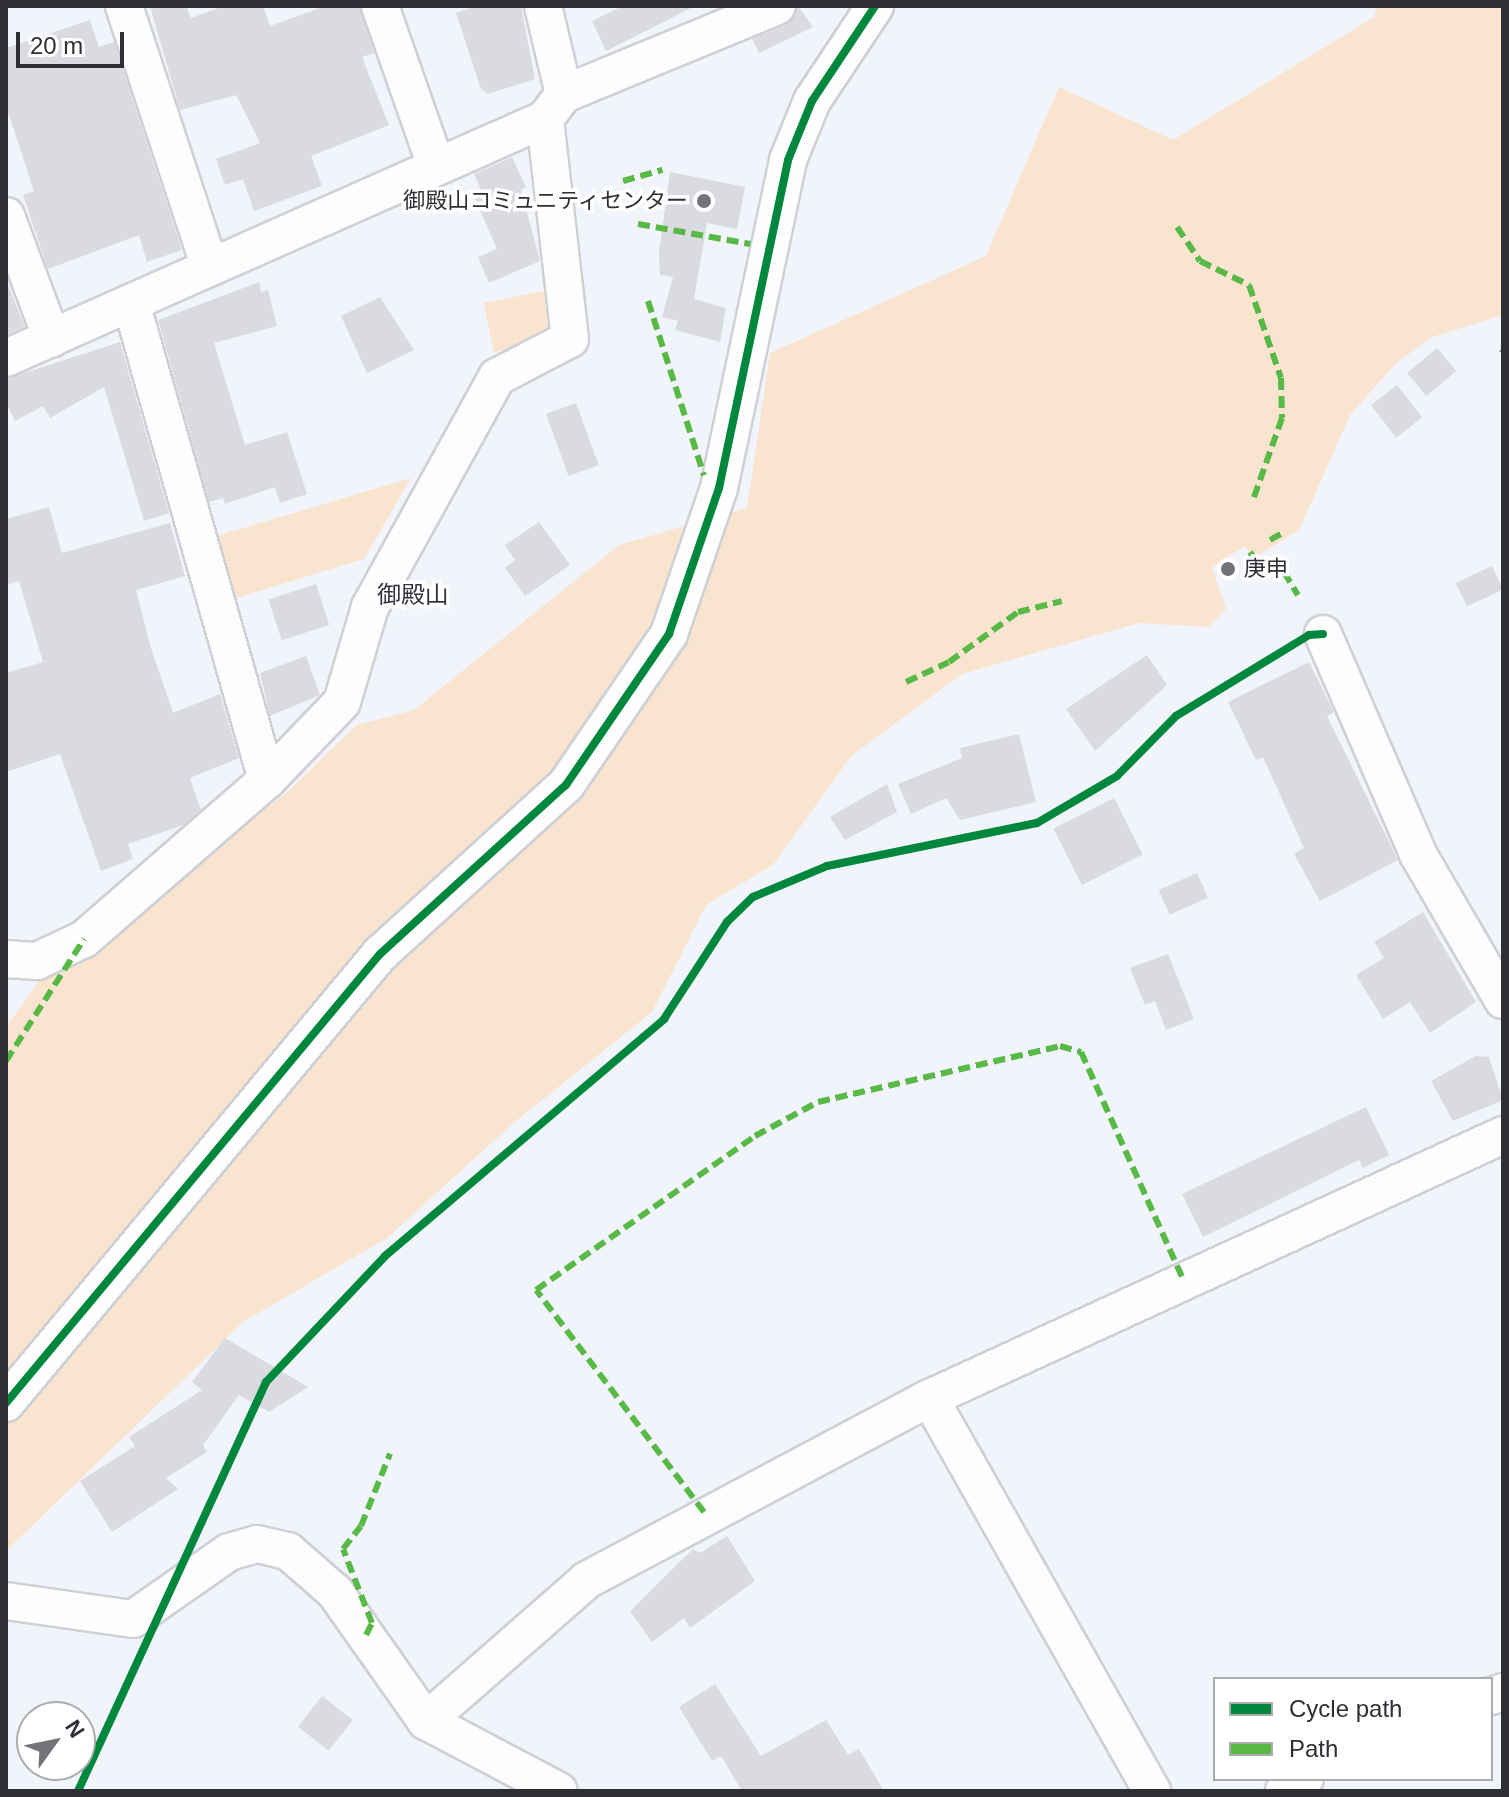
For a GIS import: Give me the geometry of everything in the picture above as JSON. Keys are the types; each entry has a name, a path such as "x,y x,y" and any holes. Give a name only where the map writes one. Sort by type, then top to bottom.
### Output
{"street":[{"path":"124,6 210,267"},
{"path":"380,6 436,166"},
{"path":"6,959 37,961 84,939 267,780 342,702 370,607 497,377 570,339 554,106 543,6"},
{"path":"6,358 436,166 554,106 777,6"},
{"path":"6,1403 380,954 566,785 662,647 719,488 788,160 812,101 875,6"},
{"path":"6,216 52,339"},
{"path":"131,304 267,780"},
{"path":"1323,634 1418,854 1503,1000"},
{"path":"426,1721 587,1580 704,1512 930,1398 1503,1135"},
{"path":"930,1398 1152,1791"},
{"path":"6,1601 133,1619 229,1552 257,1544 288,1551 328,1584 426,1721 559,1791"},
{"path":"1284,1791 1302,1781"}],"shaded area":[{"path":"1378,6 1503,6 1503,315 1432,337 1396,363 1350,415 1299,530 1254,558 1245,546 1212,567 1226,609 1208,627 1139,623 962,674 851,756 773,865 706,905 652,1012 511,1125 387,1238 243,1322 6,1551 6,1027 43,976 285,794 357,725 414,710 619,545 747,508 770,353 986,256 1059,87 1173,140 1374,17"},
{"path":"551,289 561,338 494,352 484,303"},
{"path":"411,478 364,559 229,600 210,538"}],"building":[{"path":"150,6 186,6 191,18 224,6 263,6 270,26 326,6 360,6 374,53 362,57 389,125 311,156 322,186 254,211 243,179 225,185 216,159 260,143 236,95 180,110"},
{"path":"476,6 521,6 535,79 488,94 481,89 456,13"},
{"path":"623,6 695,6 606,51 592,21"},
{"path":"798,6 813,27 759,53 752,39 786,25"},
{"path":"90,20 99,47 114,42 182,250 147,262 139,235 48,269 23,195 34,191 6,106 6,48"},
{"path":"512,157 526,187 521,190 540,261 489,283 478,257 497,249 474,196 482,192 474,174"},
{"path":"670,172 745,187 737,229 707,223 694,299 726,308 720,342 675,330 678,321 662,317 673,277 660,275 659,252"},
{"path":"6,280 25,327 6,335"},
{"path":"259,282 261,292 268,290 277,326 214,343 245,445 287,432 307,494 280,503 275,487 225,504 223,498 209,502 158,320"},
{"path":"380,297 414,350 367,373 341,316"},
{"path":"120,342 169,513 144,521 104,387 50,418 43,406 15,421 6,403 6,379"},
{"path":"1437,348 1456,371 1426,396 1407,373"},
{"path":"1397,385 1422,417 1396,438 1371,405"},
{"path":"576,403 599,465 569,476 546,414"},
{"path":"49,507 62,553 170,523 185,576 136,590 150,645 173,713 220,694 239,758 190,778 201,810 183,825 128,844 133,859 101,871 60,754 6,772 6,673 43,662 19,581 6,585 6,519"},
{"path":"539,522 570,565 525,596 505,568 515,560 505,545"},
{"path":"1492,566 1503,590 1467,606 1456,583"},
{"path":"316,584 329,625 282,640 268,599"},
{"path":"1147,655 1167,685 1095,751 1066,709"},
{"path":"306,656 320,695 270,716 260,673"},
{"path":"1309,662 1334,712 1327,716 1398,860 1320,901 1294,854 1304,848 1263,757 1256,760 1228,702"},
{"path":"1019,734 1036,802 960,820 946,798 911,814 898,784 962,758 960,748"},
{"path":"887,784 897,812 845,840 830,817"},
{"path":"1114,798 1143,854 1082,885 1053,829"},
{"path":"1197,873 1208,898 1170,915 1159,890"},
{"path":"1423,912 1476,1002 1430,1033 1410,1002 1383,1019 1356,975 1384,958 1374,942"},
{"path":"1168,954 1194,1019 1166,1030 1155,1001 1145,1005 1130,968"},
{"path":"1476,1056 1489,1057 1503,1100 1453,1121 1431,1081"},
{"path":"1366,1107 1389,1155 1363,1168 1359,1160 1203,1237 1182,1194"},
{"path":"225,1338 308,1387 269,1412 239,1395 203,1445 207,1452 166,1478 178,1489 112,1532 80,1481 135,1446 129,1437 202,1390 192,1382"},
{"path":"727,1536 755,1581 690,1628 684,1618 652,1642 630,1611 693,1549 700,1553"},
{"path":"715,1684 761,1756 826,1720 848,1755 859,1749 884,1791 742,1791 721,1756 712,1761 679,1707"},
{"path":"322,1696 353,1720 329,1751 298,1727"}],"marked path":[{"path":"623,181 662,170"},
{"path":"638,224 750,244"},
{"path":"1177,227 1200,261 1249,285 1281,378 1282,418 1253,500"},
{"path":"648,301 704,475"},
{"path":"1270,540 1281,534"},
{"path":"1250,552 1269,581"},
{"path":"1284,572 1298,595"},
{"path":"906,682 949,662 1018,612 1062,601"},
{"path":"6,1061 84,939"},
{"path":"704,1512 536,1290 755,1136 818,1102 1060,1046 1081,1052 1184,1281"},
{"path":"366,1635 372,1623 343,1549 361,1526 390,1454"}],"cycle path":[{"path":"6,1403 380,954 566,785 669,634 719,488 788,160 812,101 875,6"},
{"path":"78,1791 266,1382 385,1256 664,1019 727,922 753,897 827,866 1037,823 1117,776 1176,716 1309,635 1323,634"}],"place":[{"name":"御殿山コミュニティセンター","path":"704,201"},
{"name":"庚申","path":"1228,569"}],"district":[{"name":"御殿山","path":"413,595"}]}
